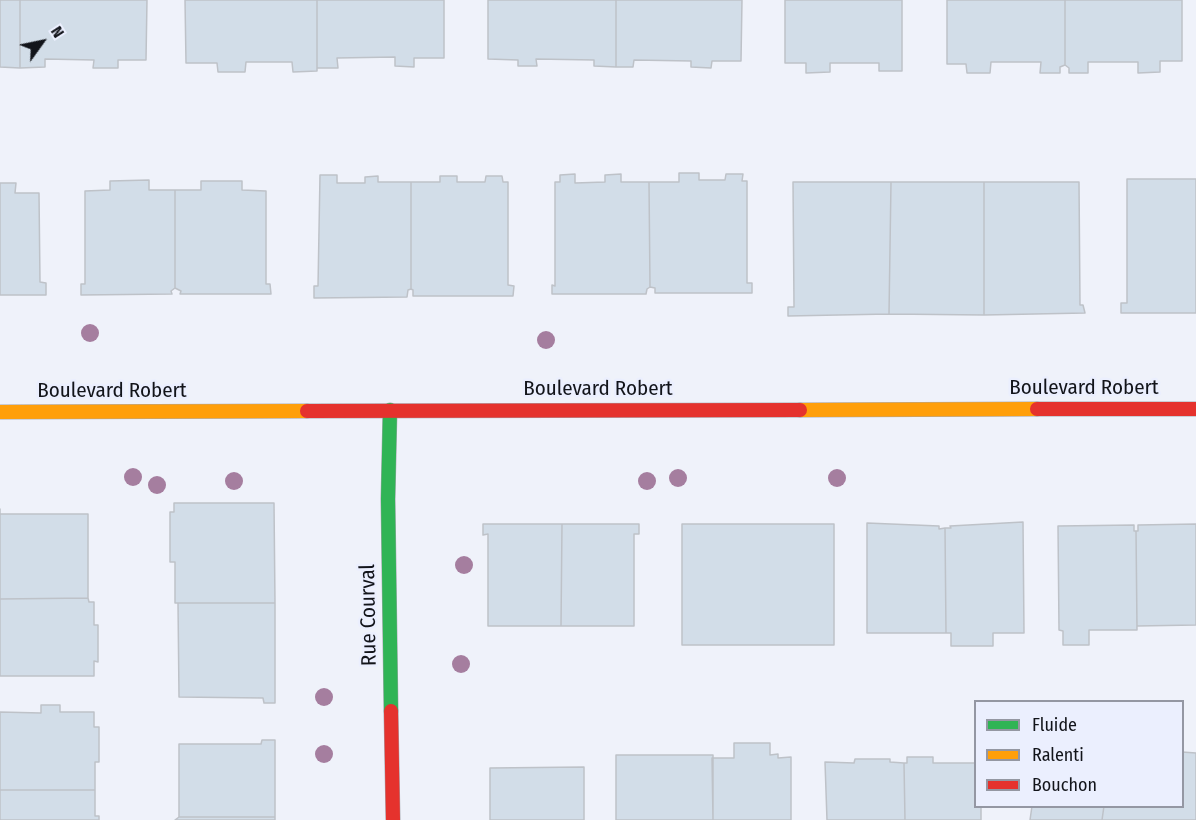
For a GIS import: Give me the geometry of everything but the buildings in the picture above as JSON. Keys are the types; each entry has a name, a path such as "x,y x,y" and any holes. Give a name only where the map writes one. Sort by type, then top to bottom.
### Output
{"street":[{"name":"Boulevard Robert","path":"0,412 1196,409"},
{"name":"Rue Courval","path":"390,410 388,499 393,820"}],"traffic: fast":[{"path":"390,410 388,499 391,711"}],"traffic: slow":[{"path":"800,410 1037,409"},
{"path":"0,412 307,411"}],"traffic: jam":[{"path":"1037,409 1196,409"},
{"path":"307,411 800,410"},
{"path":"391,711 393,820"}]}
